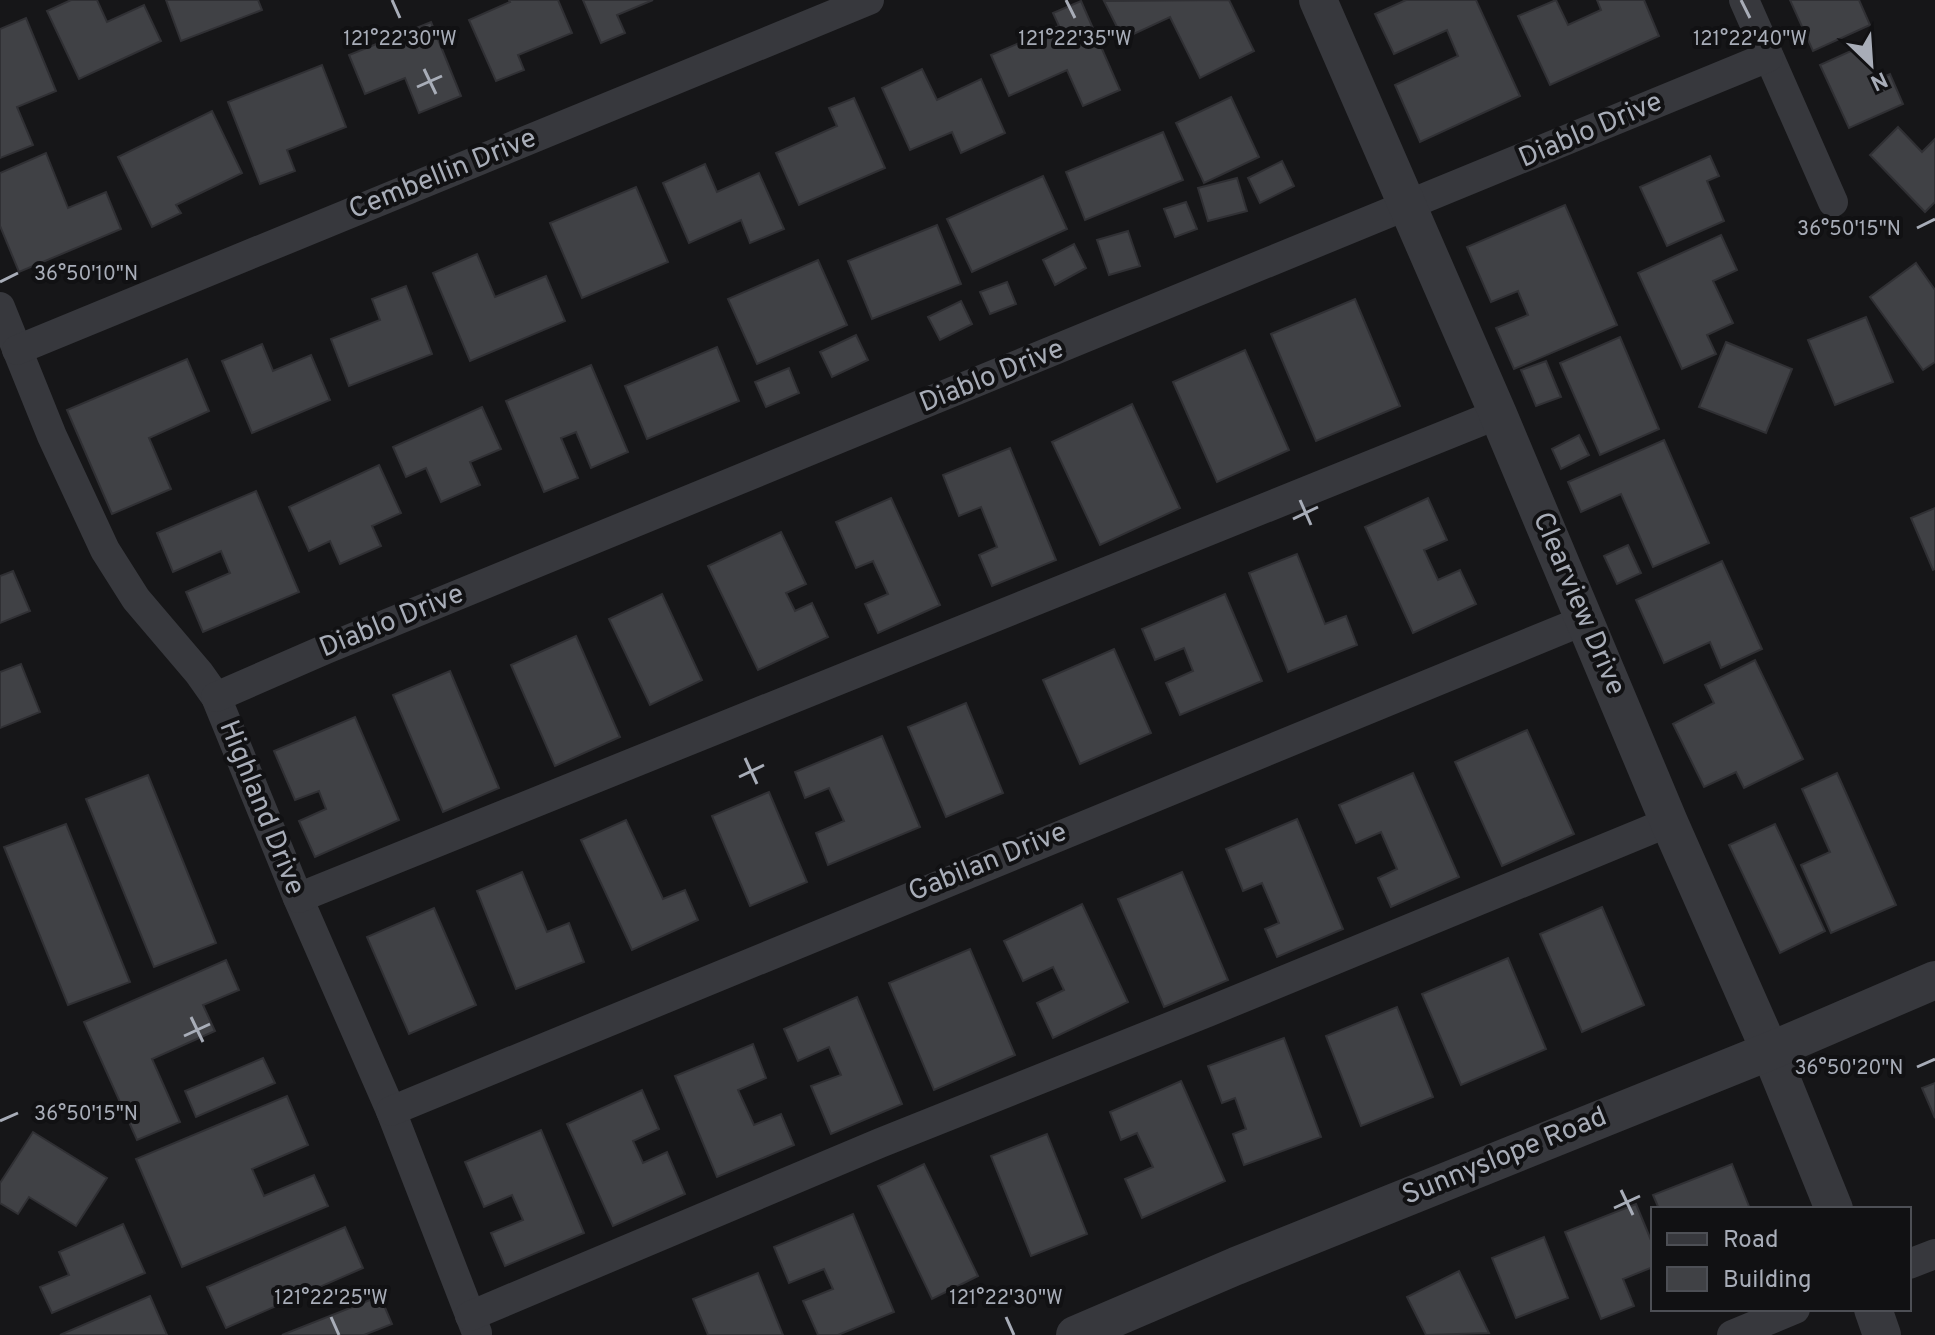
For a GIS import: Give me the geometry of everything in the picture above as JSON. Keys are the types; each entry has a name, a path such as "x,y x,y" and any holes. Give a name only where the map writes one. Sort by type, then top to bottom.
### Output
{"street":[{"name":"Cembellin Drive","path":"17,350 869,0"},
{"name":"Clearview Drive","path":"1318,0 1770,1051 1833,1207"},
{"path":"1744,0 1833,202"},
{"name":"Diablo Drive","path":"216,697 326,649 1768,57"},
{"name":"Highland Drive","path":"0,307 52,436 120,576 216,697 298,898 391,1111 474,1326"},
{"path":"298,898 1498,414"},
{"name":"Gabilan Drive","path":"391,1111 1585,620"},
{"path":"474,1326 880,1143 1669,822"},
{"name":"Sunnyslope Road","path":"1075,1335 1236,1266 1770,1051 1935,980"},
{"path":"1911,1263 1935,1254"},
{"path":"1732,1335 1790,1311"},
{"path":"1874,1311 1882,1335"}],"building":[{"path":"71,0 97,0 107,22 144,5 161,41 79,79 47,11"},
{"path":"166,0 258,0 262,10 181,41"},
{"path":"509,0 558,0 572,33 518,55 524,70 496,81 469,20"},
{"path":"583,0 653,0 617,15 625,33 601,43"},
{"path":"1229,0 1254,51 1200,78 1170,17 1123,39 1104,1"},
{"path":"1406,0 1476,0 1520,96 1420,142 1395,85 1458,56 1447,30 1394,54 1375,14"},
{"path":"1556,0 1568,25 1601,10 1597,0 1644,0 1659,36 1550,85 1518,16"},
{"path":"1790,0 1859,0 1870,25 1813,51"},
{"path":"1081,1 1120,90 1083,106 1067,70 1009,96 991,55 1059,26 1053,13"},
{"path":"26,18 56,91 17,107 33,145 0,158 0,29"},
{"path":"431,22 461,96 419,113 405,78 365,94 349,55"},
{"path":"1864,45 1879,79 1890,74 1903,104 1849,128 1820,65"},
{"path":"322,65 346,127 287,150 295,171 260,184 228,102"},
{"path":"922,69 937,100 981,79 1005,133 961,153 952,132 910,150 882,88"},
{"path":"1231,97 1259,157 1204,183 1176,123"},
{"path":"854,98 885,168 799,205 776,153 837,126 829,108"},
{"path":"212,111 242,173 176,205 181,213 152,227 118,157"},
{"path":"1898,127 1922,152 1935,139 1935,202 1925,212 1870,155"},
{"path":"1163,132 1183,180 1085,220 1066,172"},
{"path":"46,153 68,208 106,192 121,229 19,272 0,226 0,173"},
{"path":"1710,156 1719,176 1707,181 1724,221 1667,246 1640,187"},
{"path":"1282,161 1294,186 1260,203 1248,178"},
{"path":"705,164 717,192 759,173 784,229 750,243 741,220 689,243 663,183"},
{"path":"1043,176 1067,229 972,272 947,219"},
{"path":"1237,178 1247,211 1208,221 1198,188"},
{"path":"636,187 668,262 582,298 550,223"},
{"path":"1186,202 1197,229 1175,237 1164,209"},
{"path":"1565,205 1617,325 1514,369 1496,328 1528,315 1518,291 1491,302 1467,247"},
{"path":"937,225 961,284 872,319 848,261"},
{"path":"1128,231 1140,266 1109,275 1097,240"},
{"path":"1721,235 1737,270 1713,281 1733,323 1707,335 1716,354 1682,369 1638,273"},
{"path":"1074,244 1086,268 1055,285 1043,260"},
{"path":"477,254 495,297 546,276 565,321 470,361 433,273"},
{"path":"818,260 847,325 757,364 728,299"},
{"path":"1916,263 1935,290 1935,362 1923,370 1870,297"},
{"path":"1007,282 1016,304 990,314 980,292"},
{"path":"406,286 432,354 349,386 331,339 380,320 372,299"},
{"path":"1355,299 1400,406 1316,441 1271,334"},
{"path":"961,301 972,324 940,340 928,317"},
{"path":"1866,317 1893,382 1835,405 1808,340"},
{"path":"856,335 868,360 832,377 820,352"},
{"path":"1620,337 1659,429 1600,455 1560,363"},
{"path":"1726,342 1792,369 1766,433 1699,407"},
{"path":"262,344 273,371 311,355 330,400 252,433 222,361"},
{"path":"717,347 739,401 647,439 625,386"},
{"path":"1245,350 1289,450 1217,482 1173,382"},
{"path":"187,359 209,411 149,438 171,489 112,514 67,410"},
{"path":"1546,361 1561,397 1536,406 1521,370"},
{"path":"591,365 628,452 591,468 576,432 561,438 578,478 544,492 506,401"},
{"path":"789,368 799,393 766,407 755,382"},
{"path":"1132,404 1180,508 1100,545 1052,442"},
{"path":"482,407 501,449 470,462 480,485 441,502 426,468 406,477 393,447"},
{"path":"1579,435 1589,455 1561,469 1552,449"},
{"path":"1664,440 1709,543 1653,567 1621,494 1581,512 1568,482"},
{"path":"1010,448 1056,560 992,586 979,555 997,547 981,507 959,516 943,475"},
{"path":"379,465 401,513 372,526 381,546 340,564 330,541 309,551 289,507"},
{"path":"256,491 299,592 203,632 186,592 230,573 221,551 173,572 157,533"},
{"path":"891,498 940,605 878,633 865,604 888,594 873,561 856,568 836,522"},
{"path":"1428,498 1447,540 1424,550 1438,580 1460,570 1476,604 1413,633 1365,527"},
{"path":"1935,508 1935,569 1933,570 1911,518"},
{"path":"781,532 806,584 786,593 795,611 812,603 828,637 758,670 708,566"},
{"path":"1628,545 1641,573 1617,584 1604,556"},
{"path":"1297,554 1325,624 1346,616 1357,645 1288,672 1249,573"},
{"path":"1722,561 1762,649 1721,668 1710,642 1664,663 1636,600"},
{"path":"13,571 30,611 0,623 0,576"},
{"path":"662,594 702,680 650,705 609,619"},
{"path":"1225,594 1262,681 1180,715 1166,683 1193,671 1184,648 1155,660 1142,629"},
{"path":"576,636 620,737 555,766 511,665"},
{"path":"1114,649 1151,733 1080,764 1043,680"},
{"path":"1755,660 1803,759 1744,788 1736,772 1704,787 1673,724 1714,703 1705,685"},
{"path":"21,664 40,712 0,728 0,672"},
{"path":"450,671 499,788 443,812 393,695"},
{"path":"966,703 1003,793 946,817 908,727"},
{"path":"355,717 399,820 315,857 299,821 326,809 319,791 295,800 274,751"},
{"path":"1527,730 1574,834 1502,866 1455,762"},
{"path":"882,736 920,827 828,865 816,833 844,821 829,788 805,798 795,772"},
{"path":"1413,773 1459,877 1391,907 1378,878 1397,869 1381,832 1356,843 1339,805"},
{"path":"1837,773 1896,905 1831,933 1801,865 1830,852 1802,789"},
{"path":"148,775 216,943 154,967 86,799"},
{"path":"769,792 807,882 750,906 712,816"},
{"path":"1297,819 1343,929 1277,957 1265,929 1279,923 1262,883 1243,891 1226,849"},
{"path":"626,820 663,899 685,890 698,920 632,950 581,840"},
{"path":"66,824 130,982 68,1005 4,847"},
{"path":"1775,824 1825,931 1780,953 1729,845"},
{"path":"522,872 547,932 569,923 584,962 516,989 477,891"},
{"path":"1182,872 1228,980 1164,1007 1118,899"},
{"path":"1082,904 1128,1002 1053,1038 1037,1003 1064,990 1053,967 1023,981 1004,941"},
{"path":"1602,907 1644,1005 1582,1032 1540,934"},
{"path":"434,908 476,1005 409,1034 367,937"},
{"path":"970,949 1015,1055 934,1090 889,983"},
{"path":"1508,958 1546,1049 1461,1085 1422,994"},
{"path":"226,960 239,990 203,1005 215,1031 152,1059 180,1122 137,1140 84,1022"},
{"path":"857,997 902,1104 831,1134 811,1086 841,1075 829,1047 798,1061 784,1029"},
{"path":"1397,1007 1433,1097 1361,1126 1326,1036"},
{"path":"1284,1038 1321,1137 1244,1165 1233,1134 1246,1129 1235,1098 1222,1103 1208,1066"},
{"path":"753,1044 766,1078 738,1090 754,1125 781,1114 794,1145 717,1177 675,1076"},
{"path":"263,1058 275,1083 196,1117 185,1091"},
{"path":"1181,1081 1225,1181 1142,1218 1125,1179 1153,1167 1137,1133 1121,1140 1110,1112"},
{"path":"1935,1083 1935,1118 1922,1088"},
{"path":"642,1090 659,1129 633,1141 643,1163 667,1152 685,1194 613,1226 567,1124"},
{"path":"287,1096 308,1145 252,1169 264,1196 314,1175 328,1206 182,1267 136,1159"},
{"path":"541,1130 584,1233 505,1266 491,1233 523,1220 512,1195 484,1207 465,1162"},
{"path":"33,1132 107,1178 76,1226 29,1197 18,1214 0,1203 0,1183"},
{"path":"1047,1134 1087,1234 1031,1256 991,1156"},
{"path":"924,1164 978,1276 932,1299 878,1186"},
{"path":"1732,1164 1749,1207 1658,1207 1653,1195"},
{"path":"1636,1204 1651,1240 1651,1268 1623,1279 1634,1306 1601,1319 1565,1232"},
{"path":"853,1214 894,1312 838,1335 818,1335 803,1301 833,1289 824,1269 789,1283 774,1247"},
{"path":"123,1224 145,1273 52,1313 40,1287 69,1275 59,1252"},
{"path":"345,1227 363,1268 226,1328 207,1287"},
{"path":"1544,1237 1568,1298 1516,1318 1492,1258"},
{"path":"1459,1271 1489,1333 1426,1335 1407,1297"},
{"path":"758,1273 783,1335 708,1335 693,1299"},
{"path":"150,1296 167,1335 60,1335"},
{"path":"380,1296 392,1324 364,1335 282,1335"}]}
